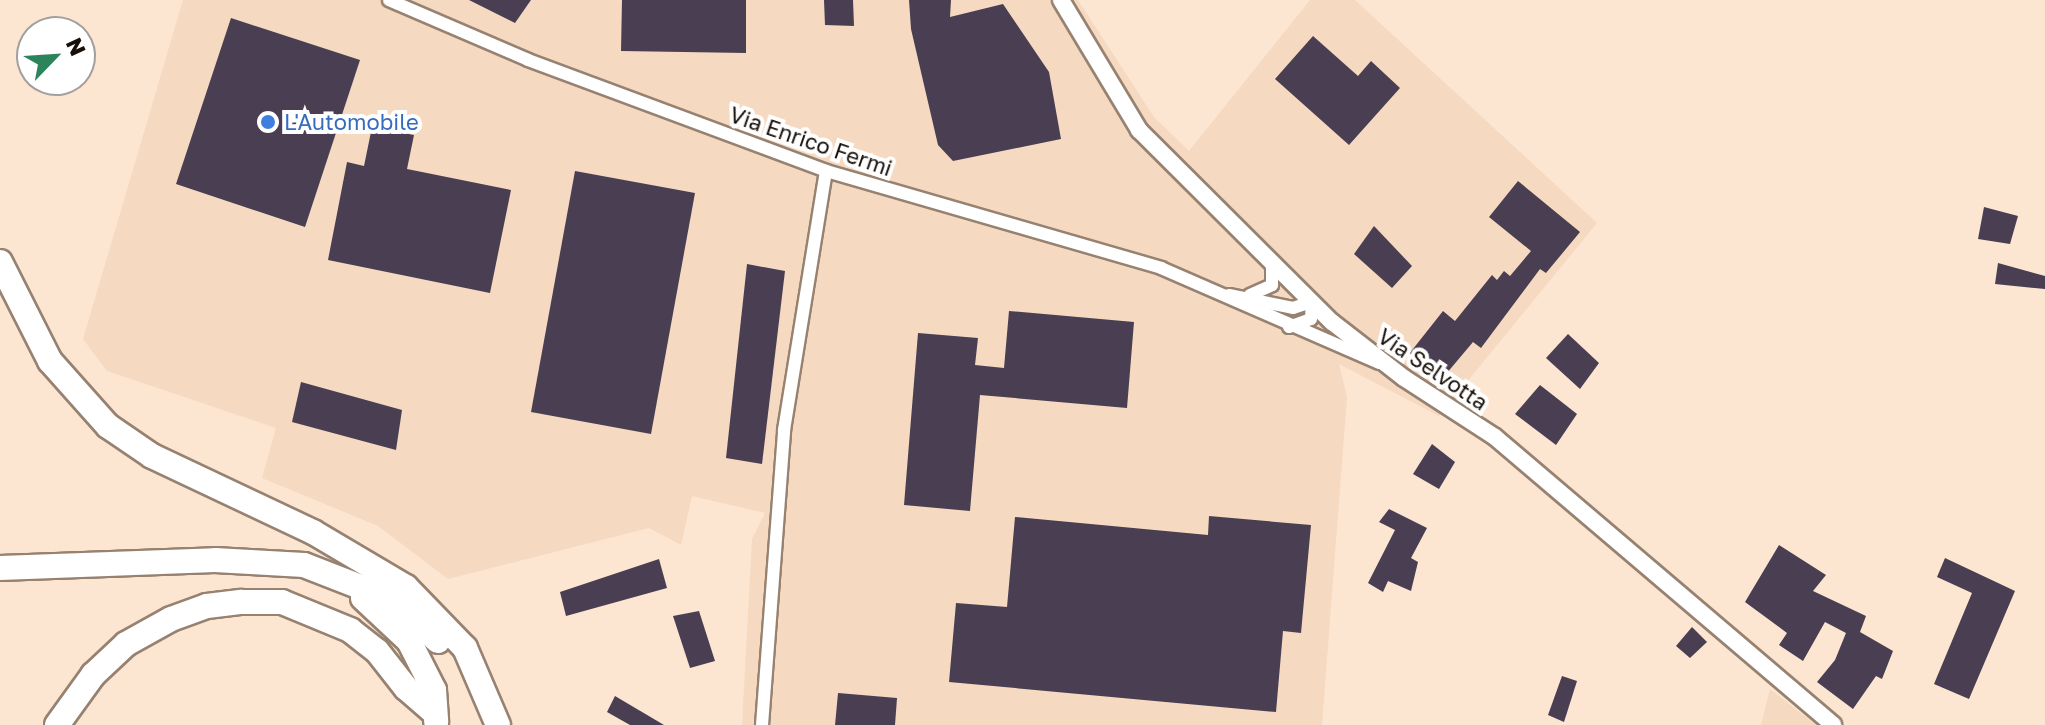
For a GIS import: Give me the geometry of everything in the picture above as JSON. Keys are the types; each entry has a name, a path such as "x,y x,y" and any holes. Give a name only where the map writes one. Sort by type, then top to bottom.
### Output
{"highway":[{"path":"0,262 50,361 108,426 152,456 313,532 388,574 455,636 498,725"},
{"path":"0,568 215,560 324,570 391,599 477,680"},
{"path":"283,566 359,596 391,621 425,670 434,690 435,718"},
{"path":"57,725 93,675 126,644 171,619 207,606 242,602 282,602 350,630 377,651 435,718"}],"street":[{"name":"Via Enrico Fermi","path":"389,0 528,60 826,171 1161,268 1229,295 1287,327 1385,365"},
{"name":"Via Selvotta","path":"1061,0 1139,130 1312,302 1385,365 1495,437 1833,725"},
{"path":"762,725 784,430 826,171"},
{"path":"1249,295 1272,285 1272,262"},
{"name":"Via Enrico Fermi","path":"1229,295 1249,295 1293,308 1312,302"},
{"path":"1287,327 1302,326 1311,319 1312,302"}],"shaded area":[{"path":"183,0 1078,0 1154,117 1189,151 1310,0 1355,0 1597,223 1439,416 1339,364 1347,397 1322,725 742,725 752,539 765,513 692,496 681,545 649,528 448,579 378,526 262,478 276,428 107,371 83,339"},
{"path":"1770,689 1816,725 1761,725"}],"building":[{"path":"469,0 531,0 515,23"},
{"path":"622,0 746,0 746,53 621,51"},
{"path":"824,0 853,0 854,26 825,25"},
{"path":"909,0 951,0 950,17 1003,4 1049,72 1061,139 953,161 938,145 911,29"},
{"name":"L'Automobile","path":"231,18 360,60 305,227 176,184"},
{"path":"1313,36 1358,76 1371,61 1400,88 1349,145 1275,79"},
{"path":"372,127 414,135 407,169 511,190 490,293 328,260 347,162 364,166"},
{"path":"575,171 695,193 651,434 531,412"},
{"path":"1518,181 1580,232 1546,273 1540,269 1481,348 1473,342 1441,380 1409,354 1443,311 1455,321 1492,275 1497,280 1504,271 1510,276 1531,251 1489,217"},
{"path":"1984,207 2018,216 2010,244 1978,239"},
{"path":"1374,226 1412,266 1392,288 1354,254"},
{"path":"1998,263 2045,276 2045,289 1995,284"},
{"path":"747,264 785,271 762,464 726,458"},
{"path":"1009,311 1134,322 1127,408 980,395 970,511 904,505 918,333 978,338 975,365 1004,368"},
{"path":"1568,334 1599,363 1580,389 1546,358"},
{"path":"301,382 402,410 396,450 292,422"},
{"path":"1540,385 1577,414 1556,445 1515,414"},
{"path":"1432,444 1455,462 1439,489 1413,474"},
{"path":"1389,509 1427,528 1411,558 1418,562 1411,591 1388,581 1383,592 1368,583 1395,530 1379,522"},
{"path":"1209,516 1311,525 1301,633 1283,631 1276,712 949,682 956,603 1007,607 1015,517 1208,535"},
{"path":"1779,545 1826,575 1813,591 1866,616 1860,632 1893,651 1882,679 1876,676 1853,709 1817,682 1835,660 1846,633 1825,622 1803,661 1779,645 1787,633 1745,602"},
{"path":"1945,558 2015,591 1969,699 1934,684 1972,593 1937,577"},
{"path":"659,559 667,588 566,616 560,592"},
{"path":"699,611 715,661 690,668 673,616"},
{"path":"1692,627 1707,642 1690,658 1676,646"},
{"path":"1562,676 1577,681 1564,722 1548,715"},
{"path":"838,693 897,698 895,725 835,725"},
{"path":"615,696 664,725 630,725 607,712"}],"place":[{"name":"L'Automobile","path":"268,122"}]}
